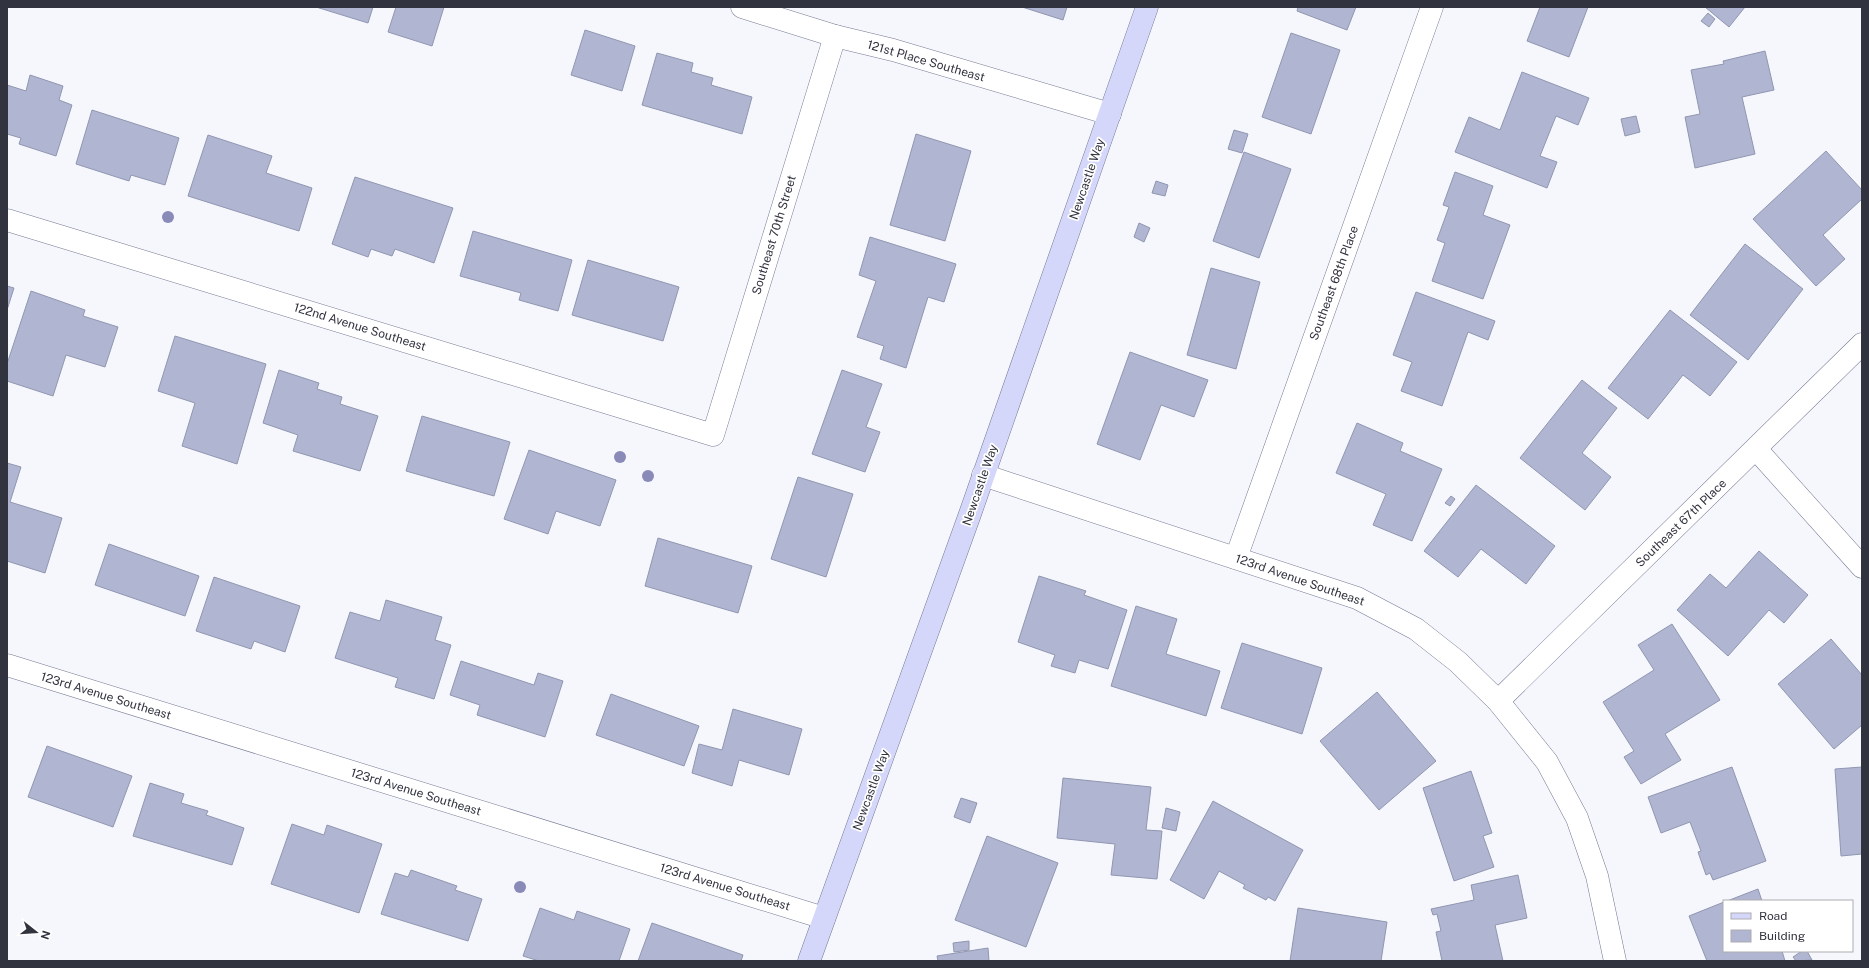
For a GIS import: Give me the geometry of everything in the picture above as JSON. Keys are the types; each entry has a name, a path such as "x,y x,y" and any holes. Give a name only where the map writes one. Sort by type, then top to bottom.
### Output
{"main road":[{"name":"Newcastle Way","path":"810,961 824,918 983,476 1147,7"}],"street":[{"name":"121st Place Southeast","path":"742,7 835,36 893,50 1110,114"},
{"name":"Southeast 68th Place","path":"1236,558 1432,7"},
{"name":"Southeast 70th Street","path":"713,435 835,36"},
{"name":"122nd Avenue Southeast","path":"7,220 713,435"},
{"name":"Southeast 67th Place","path":"1498,701 1862,344"},
{"path":"1756,449 1862,567"},
{"name":"123rd Avenue Southeast","path":"983,476 1357,598 1416,629 1458,662 1498,701 1547,762 1577,818 1597,876 1615,961"},
{"name":"123rd Avenue Southeast","path":"7,666 824,918"}],"building":[{"path":"316,7 373,7 368,23"},
{"path":"396,7 444,7 432,46 388,32"},
{"path":"1022,7 1067,7 1063,20"},
{"path":"1298,7 1356,7 1347,30 1297,11"},
{"path":"1540,7 1588,7 1569,57 1527,41"},
{"path":"1705,7 1745,7 1729,27"},
{"path":"1708,13 1715,19 1709,27 1701,21"},
{"path":"585,30 635,46 622,91 571,75"},
{"path":"1291,33 1340,50 1311,134 1262,117"},
{"path":"1765,51 1774,90 1742,97 1755,154 1695,168 1685,117 1700,114 1691,70 1724,64 1723,61"},
{"path":"657,53 693,63 691,72 713,78 711,85 752,97 742,134 642,105"},
{"path":"1522,72 1589,98 1578,125 1556,116 1540,156 1557,162 1547,188 1455,152 1469,117 1500,130"},
{"path":"30,75 63,86 59,100 72,105 56,156 19,144 21,138 7,134 7,85 26,91"},
{"path":"92,110 179,138 165,185 131,175 129,181 76,164"},
{"path":"1636,116 1640,132 1625,136 1621,119"},
{"path":"1234,130 1248,134 1242,153 1228,149"},
{"path":"916,134 971,151 945,241 890,225"},
{"path":"208,135 272,156 266,173 312,188 299,231 188,196"},
{"path":"1826,151 1862,190 1862,199 1823,235 1845,259 1816,286 1753,219"},
{"path":"1244,152 1291,169 1259,258 1213,241"},
{"path":"1455,172 1493,186 1483,215 1510,225 1483,299 1432,281 1445,243 1437,240 1449,207 1443,205"},
{"path":"355,177 453,208 434,263 395,249 392,256 371,249 368,257 332,244"},
{"path":"1156,181 1168,185 1165,196 1152,193"},
{"path":"1139,223 1150,228 1144,242 1134,237"},
{"path":"473,231 572,260 558,311 519,300 521,293 460,276"},
{"path":"870,237 956,264 944,302 928,297 906,368 880,359 884,346 857,337 876,281 859,275"},
{"path":"1745,244 1803,289 1748,360 1690,315"},
{"path":"588,260 679,287 663,341 572,315"},
{"path":"1211,268 1260,282 1236,369 1187,355"},
{"path":"7,286 14,288 7,310"},
{"path":"31,291 85,310 83,316 118,327 105,367 66,355 53,396 7,381 7,364"},
{"path":"1416,292 1495,321 1488,340 1468,332 1442,406 1401,391 1412,362 1393,355"},
{"path":"1670,310 1737,362 1710,396 1683,375 1648,419 1608,388"},
{"path":"175,336 266,364 237,464 182,446 195,403 158,391"},
{"path":"1130,352 1208,380 1194,417 1161,405 1140,460 1097,444"},
{"path":"279,370 319,383 317,389 342,397 340,404 378,416 360,471 293,451 298,435 263,423"},
{"path":"842,370 882,384 866,427 880,432 865,472 812,454"},
{"path":"1582,380 1617,408 1582,453 1611,477 1585,510 1520,458"},
{"path":"422,416 510,442 494,496 406,471"},
{"path":"1357,423 1403,443 1400,451 1442,469 1412,541 1373,525 1386,494 1336,473"},
{"path":"529,450 616,480 600,526 556,511 548,534 504,519"},
{"path":"7,463 21,467 10,502 62,518 45,573 7,561"},
{"path":"798,477 853,494 826,577 771,559"},
{"path":"1476,485 1555,546 1526,584 1481,549 1458,577 1424,551"},
{"path":"1451,496 1455,499 1450,506 1445,503"},
{"path":"658,538 752,566 738,613 645,586"},
{"path":"109,544 199,576 185,616 95,585"},
{"path":"1759,551 1808,595 1784,623 1769,610 1728,656 1677,610 1710,574 1726,588"},
{"path":"1039,576 1086,591 1084,595 1127,610 1108,669 1079,660 1075,673 1051,666 1055,655 1018,642"},
{"path":"214,577 300,606 285,652 254,641 251,649 196,631"},
{"path":"386,600 442,617 435,640 451,645 434,699 395,687 398,678 335,658 350,612 380,621"},
{"path":"1136,606 1177,619 1166,654 1220,671 1206,716 1111,686"},
{"path":"1672,624 1720,700 1665,734 1681,760 1641,784 1624,757 1634,751 1603,702 1654,670 1638,645"},
{"path":"1831,639 1862,675 1862,725 1834,749 1778,684"},
{"path":"1242,643 1322,668 1302,734 1221,708"},
{"path":"461,661 534,685 538,673 563,681 545,737 477,715 480,705 450,695"},
{"path":"1377,692 1436,761 1379,810 1320,741"},
{"path":"611,694 699,726 684,766 596,735"},
{"path":"733,709 802,729 789,775 739,760 732,786 692,773 699,744 722,750"},
{"path":"47,746 132,776 113,827 28,797"},
{"path":"1732,767 1766,861 1713,880 1710,873 1706,875 1698,852 1701,851 1690,822 1661,833 1648,797"},
{"path":"1862,767 1862,854 1841,856 1835,769"},
{"path":"1471,771 1492,833 1483,836 1494,867 1454,881 1423,788"},
{"path":"1063,778 1151,787 1146,830 1162,831 1157,879 1111,875 1115,844 1057,838"},
{"path":"150,783 184,794 181,803 208,811 206,815 244,828 232,865 133,836"},
{"path":"961,798 977,803 970,823 954,817"},
{"path":"1213,801 1303,850 1275,901 1268,897 1266,900 1243,888 1245,885 1219,871 1204,899 1170,880"},
{"path":"1166,808 1180,812 1176,831 1162,828"},
{"path":"292,824 324,835 327,825 382,844 359,913 271,884"},
{"path":"987,836 1058,863 1026,947 955,920"},
{"path":"411,870 457,886 455,890 482,899 468,941 381,914 395,873 408,877"},
{"path":"1518,875 1527,918 1495,925 1503,961 1442,961 1436,932 1441,931 1437,914 1433,915 1431,909 1474,900 1471,885"},
{"path":"1758,889 1762,900 1730,900"},
{"path":"1723,902 1723,952 1782,952 1785,961 1707,961 1689,916"},
{"path":"540,908 574,920 577,911 630,929 619,961 539,961 523,956"},
{"path":"1298,908 1387,922 1381,961 1290,961"},
{"path":"652,923 743,955 741,961 638,961"},
{"path":"969,941 969,950 954,952 953,943"},
{"path":"988,948 989,961 938,961 937,956"},
{"path":"1800,952 1808,952 1812,960 1796,961 1793,957"}]}
